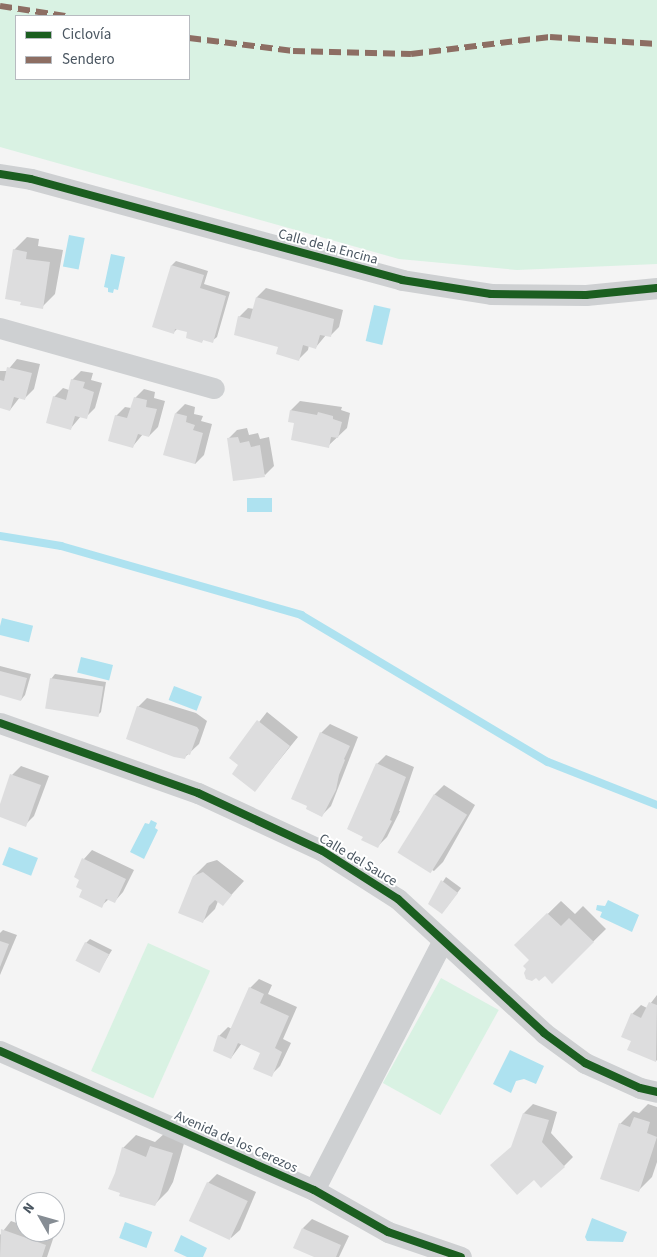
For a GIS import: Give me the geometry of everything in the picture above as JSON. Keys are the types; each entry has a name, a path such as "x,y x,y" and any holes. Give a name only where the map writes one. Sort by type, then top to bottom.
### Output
{"street":[{"name":"Calle de la Encina","path":"0,174 31,179 402,280 490,294 586,295 657,288"},
{"path":"0,328 214,388"},
{"name":"Calle del Sauce","path":"0,723 198,793 320,850 398,899 544,1033 585,1063 640,1088 657,1092"},
{"path":"314,1190 442,940"},
{"name":"Avenida de los Cerezos","path":"0,1051 314,1190 388,1232 461,1257"}],"green space":[{"path":"0,0 657,0 657,264 517,270 399,259 0,147"},
{"path":"148,943 210,971 153,1099 91,1071"},
{"path":"441,978 499,1010 441,1115 383,1083"}],"water":[{"path":"69,235 85,238 79,269 63,266"},
{"path":"111,254 125,257 118,290 114,289 113,293 108,292 108,288 104,287"},
{"path":"374,305 391,309 382,345 366,341"},
{"path":"247,498 272,498 272,512 247,512"},
{"path":"2,618 33,626 29,642 0,635"},
{"path":"81,657 113,665 109,681 77,673"},
{"path":"174,686 202,697 197,711 169,700"},
{"path":"151,820 157,823 155,828 158,830 144,859 130,852 145,823 149,824"},
{"path":"9,847 38,858 31,876 2,865"},
{"path":"608,900 639,915 632,932 600,917 602,912 596,910 597,905 605,906"},
{"path":"510,1050 544,1066 536,1084 524,1079 516,1081 511,1093 493,1084"},
{"path":"592,1218 627,1232 623,1242 587,1241 585,1237"},
{"path":"125,1222 152,1232 146,1248 119,1238"},
{"path":"181,1235 207,1248 203,1257 187,1257 174,1251"}],"building":[{"path":"13,249 27,252 26,259 50,262 43,309 20,305 21,302 5,299"},
{"path":"171,265 204,275 200,288 226,296 213,343 203,340 202,343 186,338 187,332 175,329 174,334 152,327"},
{"path":"256,297 334,319 331,337 320,335 316,349 303,345 299,361 276,354 278,347 234,335 238,316 250,319"},
{"path":"7,367 32,373 25,400 14,397 10,411 0,408 0,380 4,381"},
{"path":"71,379 85,382 83,388 94,392 87,419 75,416 71,430 46,423 53,396 66,400"},
{"path":"134,397 147,400 146,407 157,409 149,437 138,434 133,448 108,441 115,415 127,418"},
{"path":"290,410 317,415 318,412 333,416 333,419 342,422 338,438 331,437 329,448 291,440 294,423 288,422"},
{"path":"175,413 187,416 186,422 195,425 193,430 203,433 195,464 163,455"},
{"path":"238,437 240,443 249,441 251,447 260,445 265,477 233,481 227,438"},
{"path":"0,671 27,678 21,701 0,695"},
{"path":"50,678 103,686 98,717 45,709"},
{"path":"137,706 197,727 199,730 190,755 187,754 185,759 174,757 126,739"},
{"path":"257,720 290,746 255,792 232,774 238,765 229,758"},
{"path":"320,732 350,746 344,759 336,790 322,817 306,809 307,806 291,799"},
{"path":"376,763 406,777 390,820 392,821 378,848 361,840 363,837 347,829"},
{"path":"10,774 41,785 26,827 0,817 0,804"},
{"path":"434,794 467,815 431,873 397,853"},
{"path":"82,858 126,879 115,903 106,899 102,908 79,897 82,890 76,887 79,880 74,877"},
{"path":"203,872 232,895 223,906 215,900 209,906 203,923 178,913 193,876"},
{"path":"441,880 458,893 442,914 428,904"},
{"path":"547,913 561,926 569,918 594,942 552,984 545,976 539,981 536,978 532,981 526,979 524,973 526,969 523,966 529,960 514,945"},
{"path":"0,941 9,944 0,967"},
{"path":"85,942 109,954 100,973 75,961"},
{"path":"249,987 264,994 260,1003 289,1016 275,1048 282,1052 272,1077 253,1069 260,1053 238,1043 231,1059 213,1051 218,1035 226,1039"},
{"path":"649,1002 657,1005 656,1062 627,1050 631,1041 621,1037 631,1013 641,1018"},
{"path":"523,1113 549,1120 542,1142 565,1167 541,1188 534,1180 517,1195 490,1165 511,1147"},
{"path":"634,1117 650,1122 647,1133 657,1137 639,1192 600,1179 619,1123 630,1127"},
{"path":"150,1146 173,1153 160,1196 155,1206 119,1196 120,1193 108,1189 115,1173 122,1147 146,1157"},
{"path":"207,1182 248,1201 230,1240 189,1221"},
{"path":"302,1228 341,1245 336,1257 314,1257 293,1248"},
{"path":"1,1229 15,1234 15,1242 38,1242 46,1245 42,1257 0,1257"}],"waterway":[{"path":"0,536 61,546 301,615 548,762 657,805"}],"marked path":[{"path":"0,6 58,15"},
{"path":"190,38 293,51 411,54 550,37 657,44"}],"cycle path":[{"path":"0,174 31,179 402,280 491,294 586,295 657,288"},
{"path":"0,723 198,793 321,850 398,899 544,1033 585,1063 640,1088 657,1092"},
{"path":"0,1051 314,1190 388,1232 461,1257"}]}
